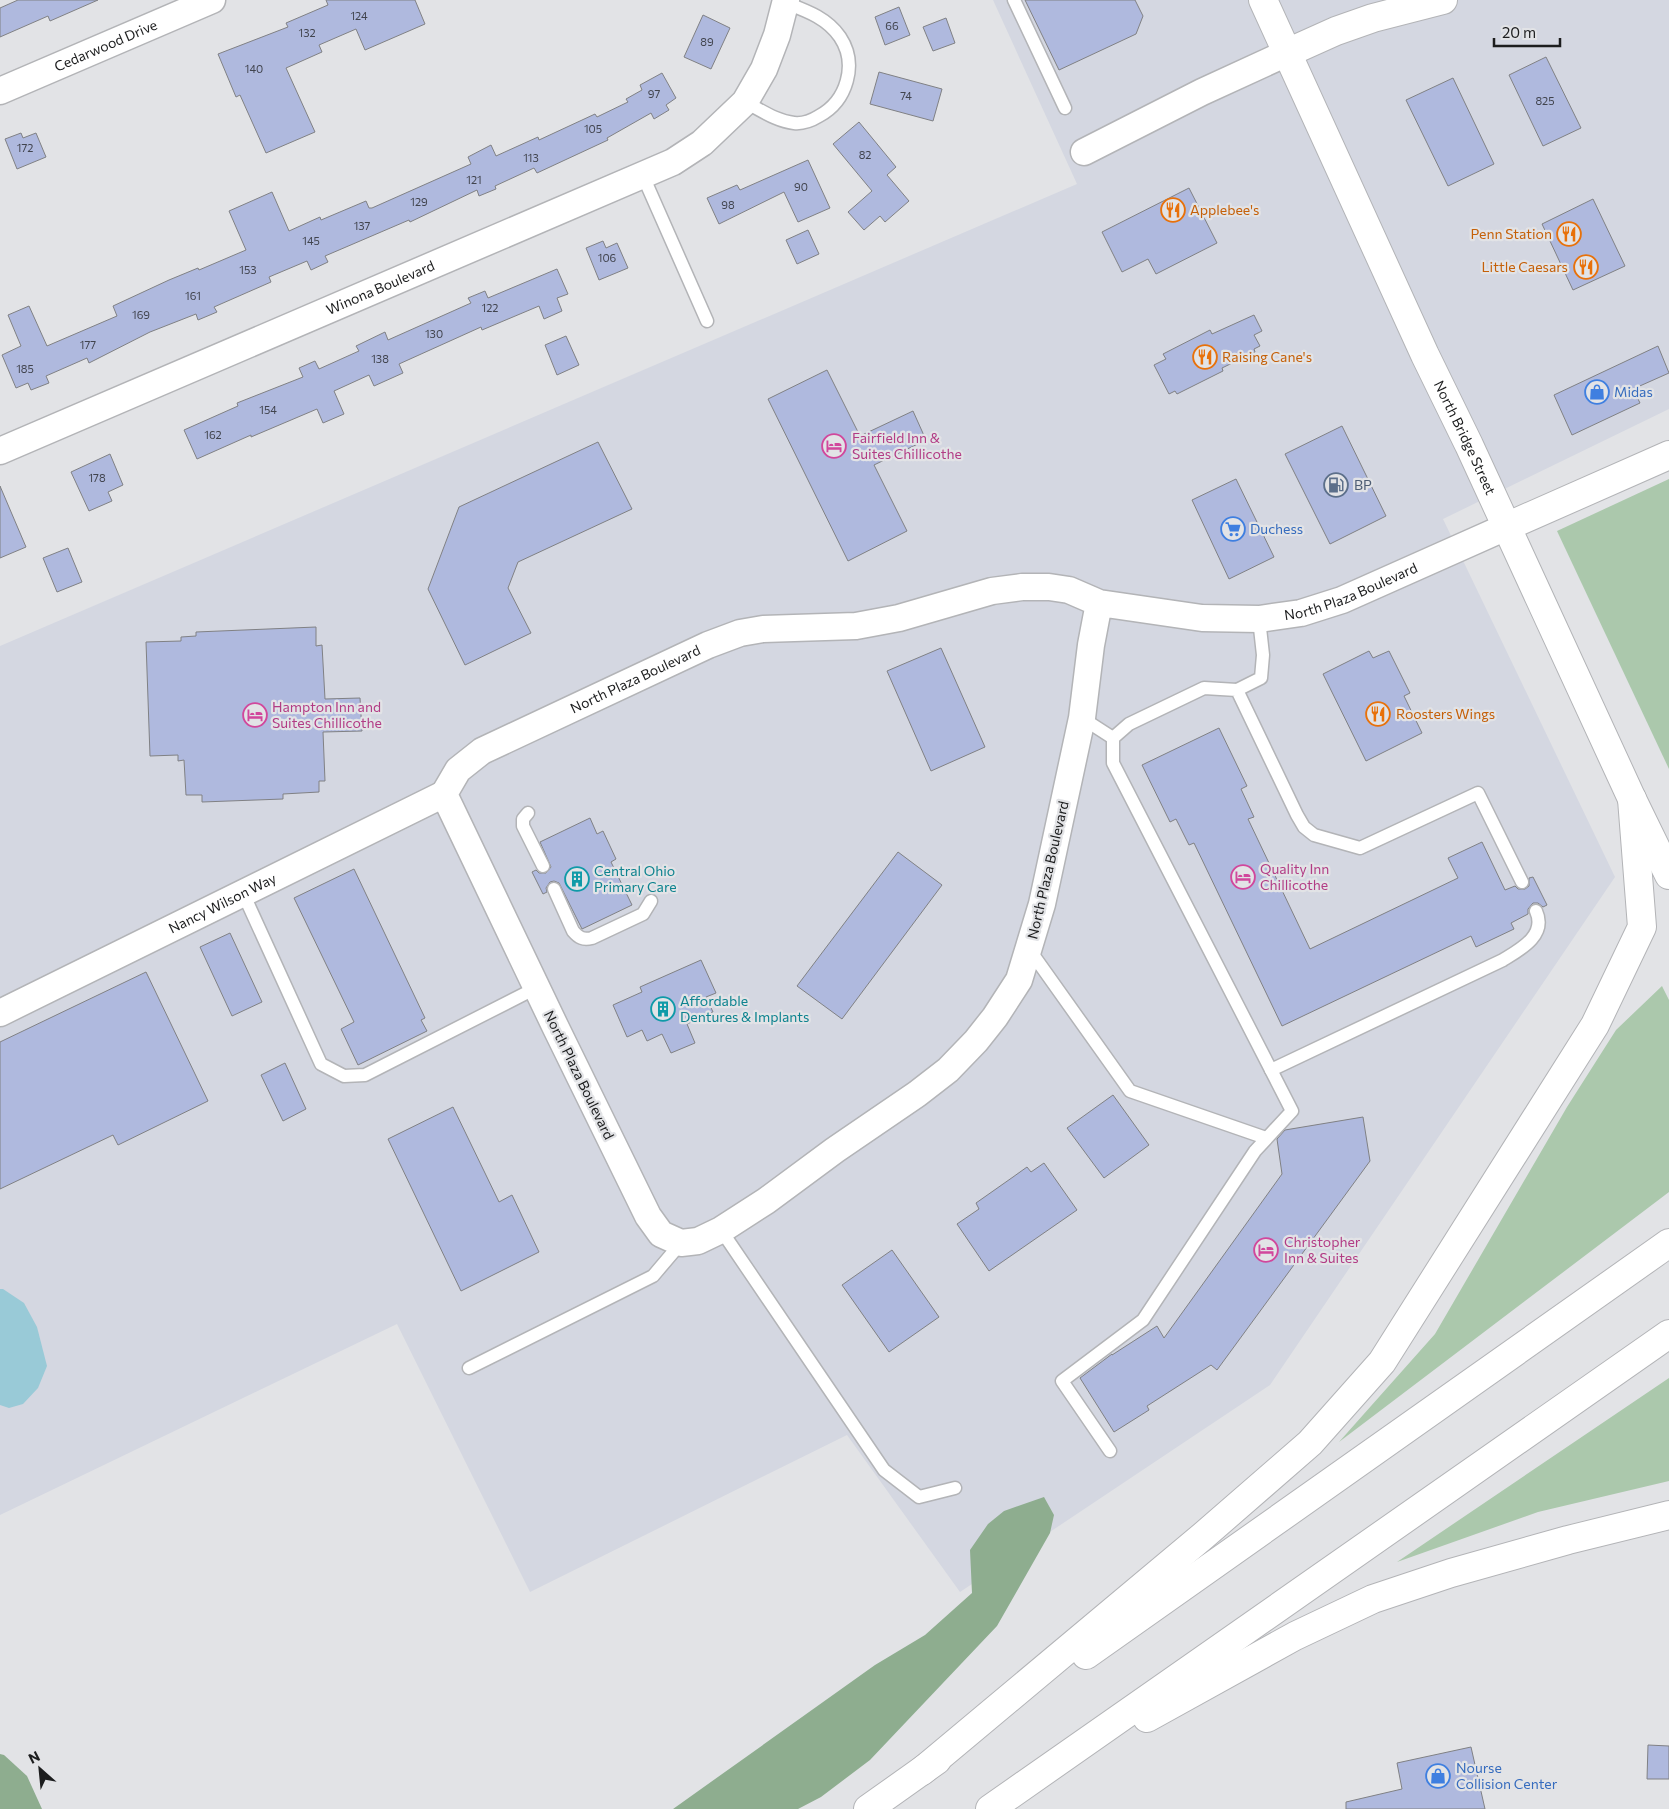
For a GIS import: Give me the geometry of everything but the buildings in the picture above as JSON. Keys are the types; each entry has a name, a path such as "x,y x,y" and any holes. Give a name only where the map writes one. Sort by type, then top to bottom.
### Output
{"main road":[{"name":"North Bridge Street","path":"1263,0 1425,355 1469,445 1669,875"},
{"path":"1287,53 1336,31 1373,18 1443,0"},
{"path":"1506,527 1669,455"},
{"path":"922,1771 1195,1543 1310,1443 1382,1362 1595,1025 1642,927 1632,799"},
{"path":"868,1809 1669,1243"},
{"path":"990,1809 1669,1334"},
{"path":"1014,1792 1295,1636 1373,1599 1451,1572 1669,1515"}],"street":[{"name":"Cedarwood Drive","path":"0,91 212,0"},
{"name":"Winona Boulevard","path":"0,451 673,162 702,143 745,102 764,69 786,2"},
{"path":"1084,152 1202,92 1287,53"},
{"name":"North Plaza Boulevard","path":"1099,603 1091,645 1082,718 1042,904 1019,980 995,1017 976,1041 948,1070 766,1201 721,1230 698,1240 681,1243 661,1234 648,1216 536,988 444,794 458,770 482,751 708,645 740,633 763,628 856,626 899,618 992,591 1022,587 1049,587 1069,590 1099,603 1202,618 1259,619 1300,613 1342,600 1506,527"},
{"name":"Nancy Wilson Way","path":"0,1013 444,794"}],"lane":[{"path":"1014,0 1065,108"},
{"name":"Winona Boulevard","path":"745,102 776,119 795,124 808,122 824,114 836,103 845,90 849,73 848,53 840,37 826,22 812,12 786,2"},
{"path":"643,176 707,321"},
{"path":"1110,1451 1062,1381 1143,1320 1255,1151 1292,1111 1113,762 1113,738 1129,724 1204,688 1237,690 1261,678 1263,655 1259,619"},
{"path":"1237,690 1297,815 1304,827 1314,836 1360,848 1478,793 1522,882"},
{"path":"1082,718 1113,738"},
{"path":"528,813 523,819 524,826 543,866"},
{"path":"554,889 573,931 584,940 642,914 651,901"},
{"path":"243,893 321,1064 344,1076 365,1075 536,988"},
{"path":"1271,1070 1503,960 1521,949 1539,929 1536,911"},
{"path":"1028,949 1130,1091 1266,1138"},
{"path":"721,1230 884,1470 919,1497 955,1488"},
{"path":"469,1368 652,1276 681,1243"}],"shaded area":[{"path":"993,0 1669,0 1669,409 1443,519 1615,877 1270,1385 960,1592 847,1435 530,1592 397,1324 0,1515 0,646 1077,184"}],"green space":[{"path":"1669,479 1669,769 1557,531"},
{"path":"1662,986 1669,1000 1669,1192 1339,1442 1435,1334 1567,1107 1616,1030"},
{"path":"1669,1378 1669,1481 1538,1512 1397,1562"},
{"path":"1044,1497 1054,1515 1050,1533 997,1626 870,1760 821,1797 798,1809 673,1809 875,1665 925,1635 972,1593 970,1550 988,1524 1004,1511"},
{"path":"0,1754 4,1755 27,1776 42,1809 0,1809"}],"water":[{"path":"0,1289 3,1289 24,1303 37,1327 47,1366 38,1388 23,1404 9,1408 0,1405"}],"place":[{"name":"Applebee's","path":"1173,210"},
{"name":"Penn Station","path":"1569,234"},
{"name":"Little Caesars","path":"1586,267"},
{"name":"Raising Cane's","path":"1205,357"},
{"name":"Midas","path":"1597,392"},
{"name":"Fairfield Inn & Suites Chillicothe","path":"834,446"},
{"name":"BP","path":"1336,485"},
{"name":"Duchess","path":"1233,529"},
{"name":"Roosters Wings","path":"1378,714"},
{"name":"Hampton Inn and Suites Chillicothe","path":"255,715"},
{"name":"Quality Inn Chillicothe","path":"1243,877"},
{"name":"Central Ohio Primary Care","path":"577,879"},
{"name":"Affordable Dentures & Implants","path":"663,1009"},
{"name":"Christopher Inn & Suites","path":"1266,1250"},
{"name":"Nourse Collision Center","path":"1438,1776"}]}
